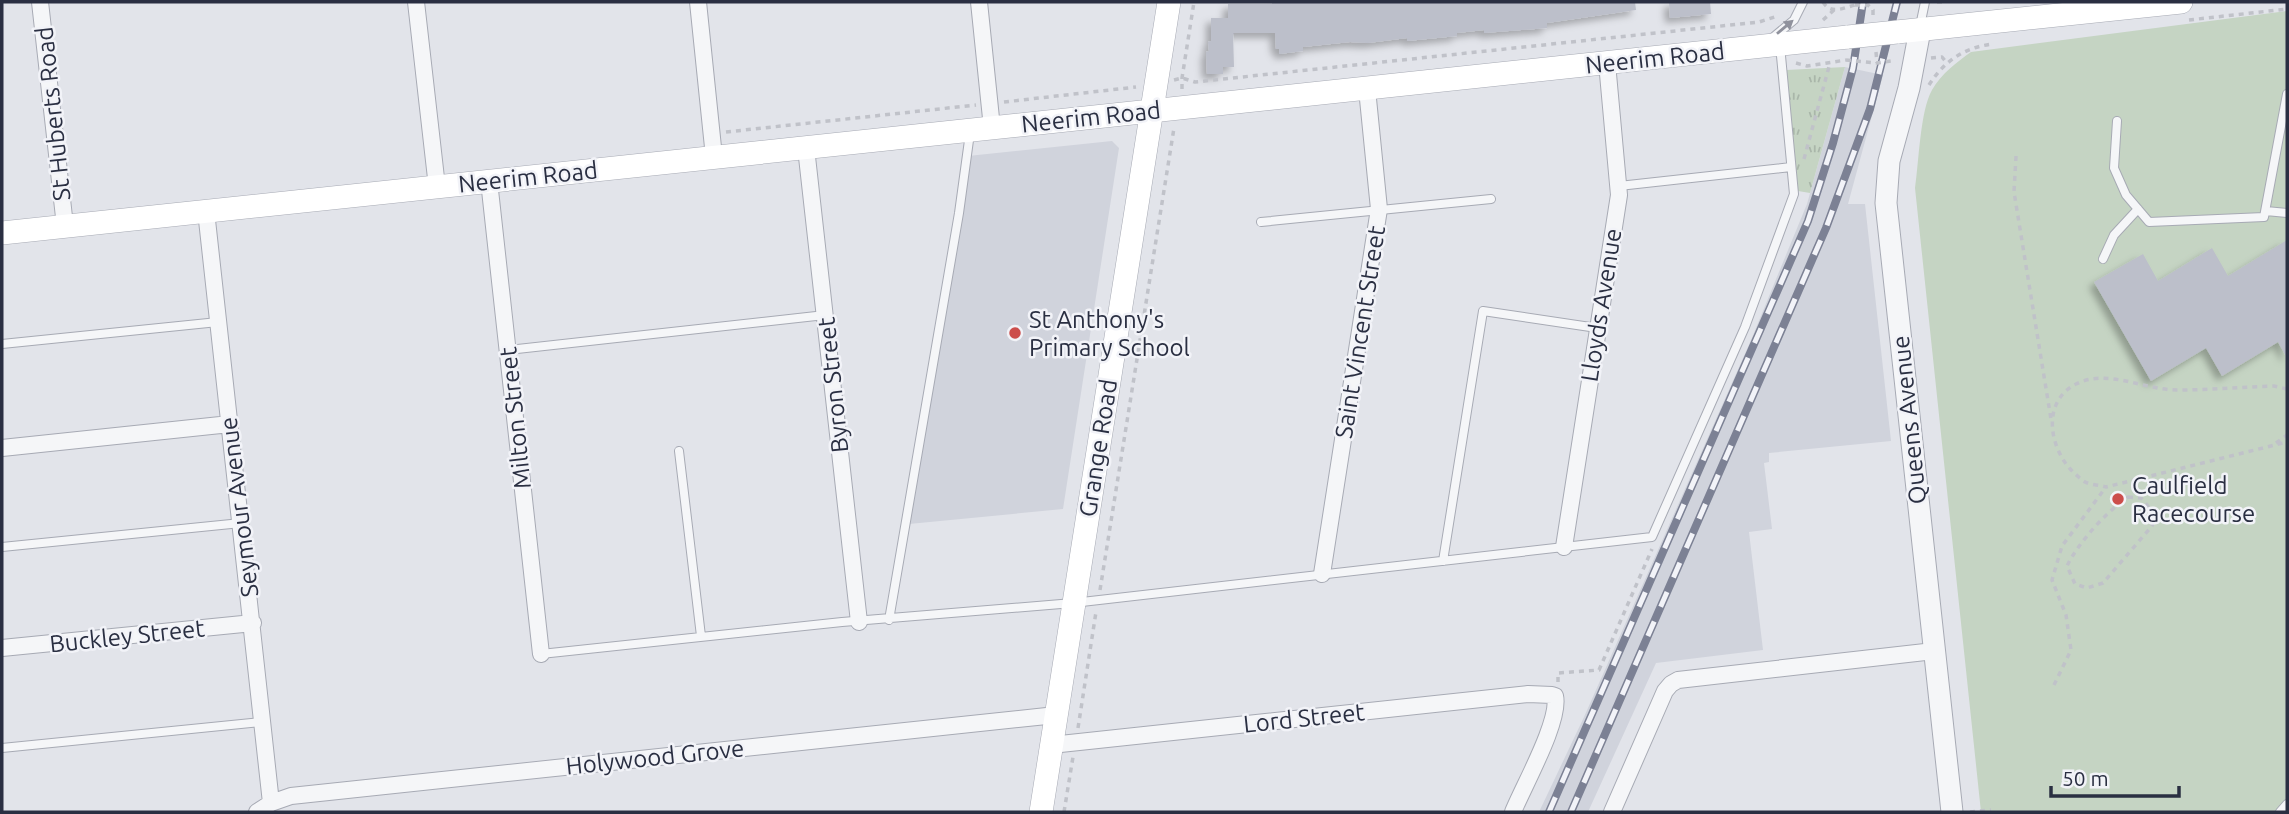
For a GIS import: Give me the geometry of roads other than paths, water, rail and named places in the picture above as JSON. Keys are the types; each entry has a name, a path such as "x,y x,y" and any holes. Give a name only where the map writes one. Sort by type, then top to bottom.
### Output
{"main road":[{"name":"Grange Road","path":"1041,812 1170,2"},
{"name":"Neerim Road","path":"2,233 489,181 713,145 806,148 1607,63 1847,49 1897,32 2181,2"}],"street":[{"name":"St Huberts Road","path":"40,2 65,226"},
{"path":"416,2 437,187"},
{"path":"698,2 713,145"},
{"path":"979,2 989,104 981,129"},
{"name":"Queens Avenue","path":"1920,30 1909,88 1889,161 1886,203 1952,812"},
{"name":"Lloyds Avenue","path":"1564,547 1619,186 1607,63"},
{"name":"Saint Vincent Street","path":"1322,574 1379,209 1367,89"},
{"name":"Byron Street","path":"806,148 859,622"},
{"name":"Milton Street","path":"489,181 541,654"},
{"name":"Seymour Avenue","path":"206,211 271,803"},
{"path":"2,448 230,424"},
{"name":"Buckley Street","path":"2,649 253,623"},
{"path":"1612,812 1665,691 1671,684 1690,678 1934,651"},
{"name":"Lord Street","path":"1051,745 1528,694 1549,694 1555,696 1557,703 1551,725 1513,812"},
{"name":"Holywood Grove","path":"257,812 271,803 291,796 1056,715"}],"lane":[{"path":"541,654 701,636 1073,603 1652,537 1745,327 1794,194 1770,52 1794,20 1803,2"},
{"path":"1920,30 1924,2"},
{"path":"2118,121 2114,167 2126,195 2149,222 2264,217 2287,94"},
{"path":"888,620 959,213 981,129"},
{"path":"1619,186 1791,167"},
{"path":"1261,222 1491,199"},
{"path":"2103,259 2114,235 2138,209"},
{"path":"2266,211 2287,213"},
{"path":"1443,561 1483,311 1597,328"},
{"path":"508,350 825,315"},
{"path":"2,344 218,322"},
{"path":"679,451 701,636"},
{"path":"2,547 241,523"},
{"path":"2,748 262,722"},
{"path":"2280,812 2287,804"}],"railway":[{"path":"1549,812 1808,221 1853,68 1863,2"},
{"path":"1571,812 1826,228 1870,109 1897,2"}],"place":[{"name":"St Anthony's Primary School","path":"1015,333"},
{"name":"Caulfield Racecourse","path":"2118,499"}]}
